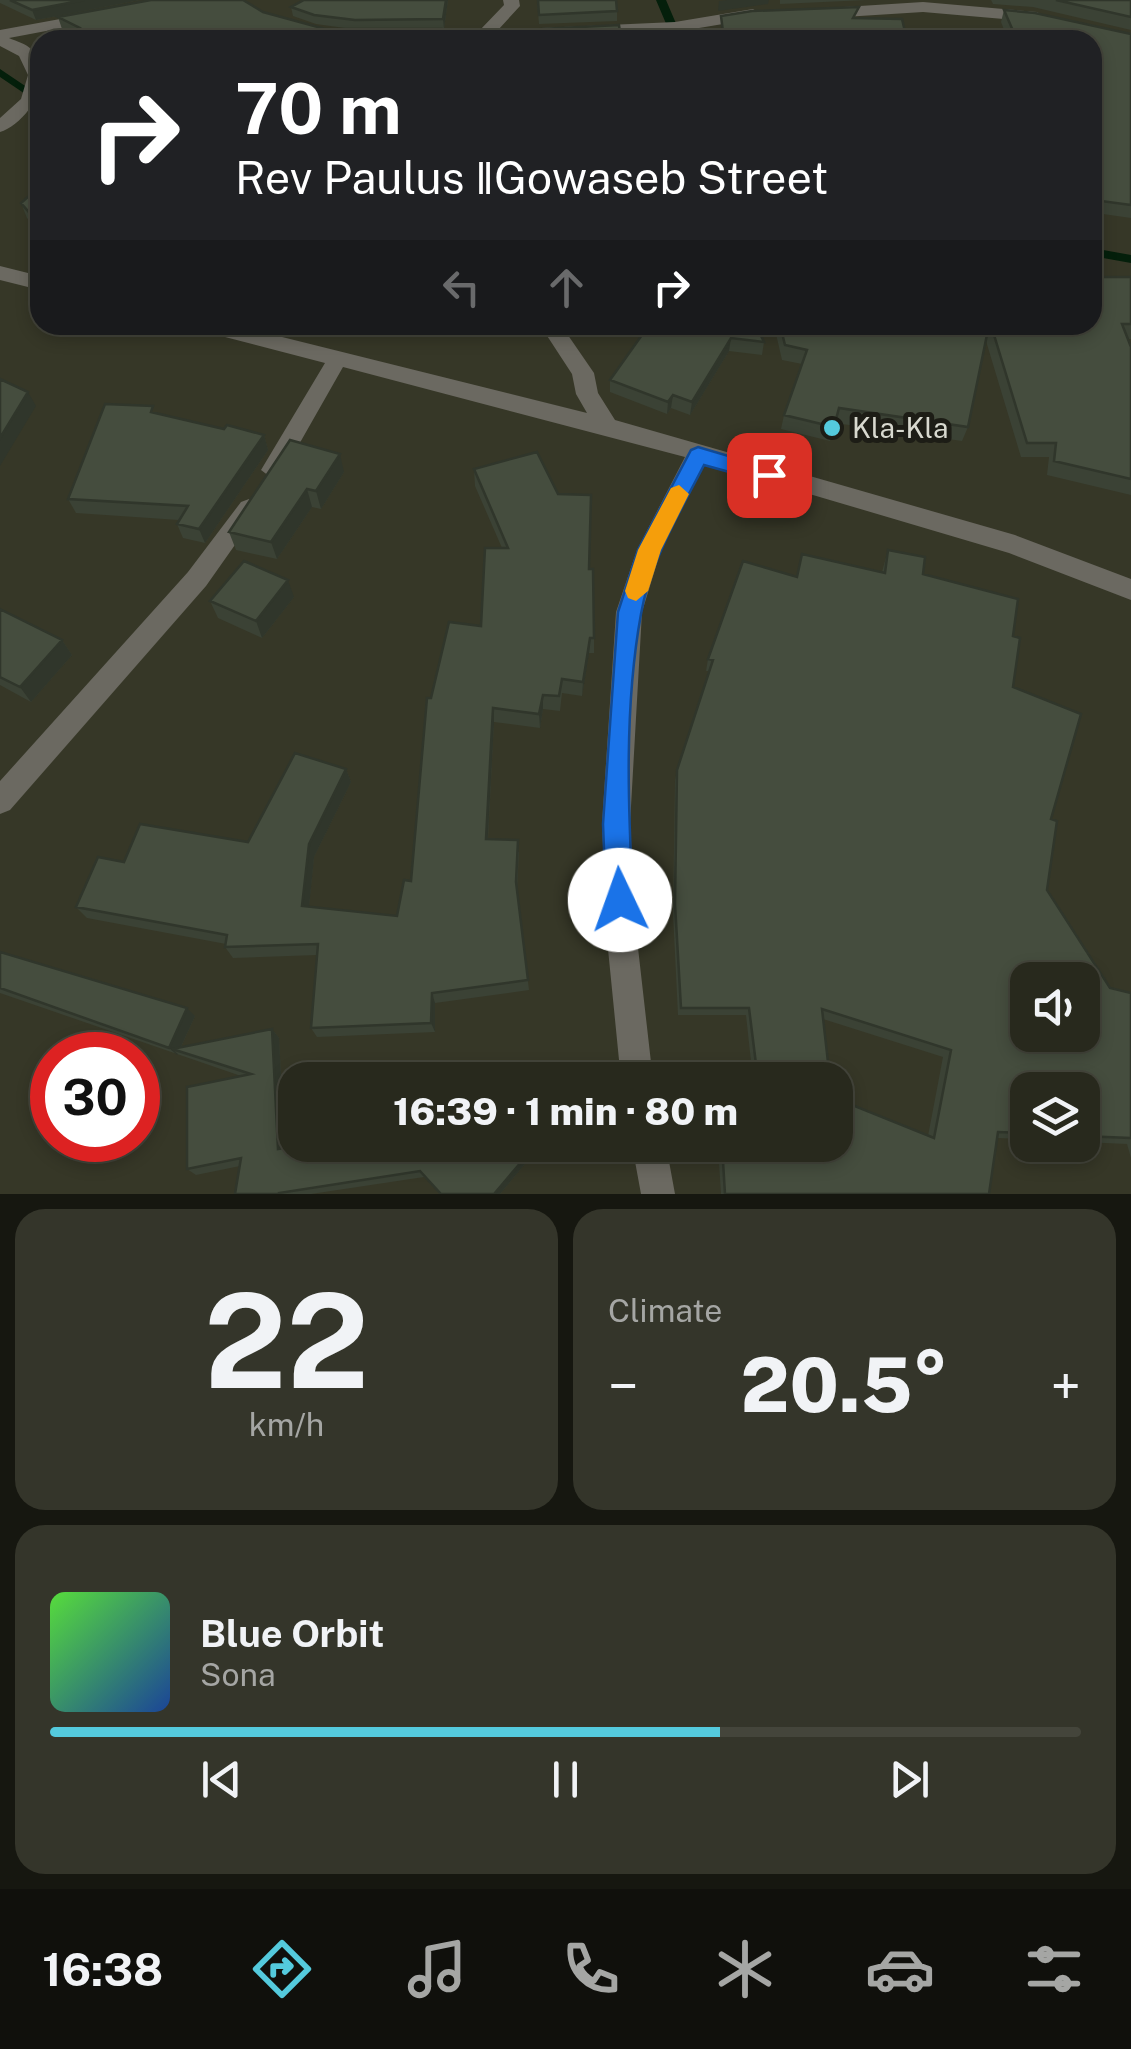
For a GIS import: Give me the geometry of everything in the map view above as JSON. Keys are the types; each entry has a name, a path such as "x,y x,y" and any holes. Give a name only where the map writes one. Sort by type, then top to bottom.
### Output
{"street":[{"path":"488,30 512,6 511,0"},
{"path":"807,13 925,4 1049,19"},
{"path":"626,30 675,27 750,14 766,7"},
{"path":"39,30 116,14"},
{"path":"0,38 30,32"},
{"path":"0,38 26,53 30,61"},
{"path":"0,127 30,98"},
{"path":"0,273 30,280"},
{"path":"246,335 607,426 1015,545 1131,590"},
{"path":"557,335 583,374 588,394 607,426"},
{"path":"0,802 197,579 257,496 338,358"},
{"path":"635,1062 622,939 616,824 628,629 650,550 698,455"},
{"path":"652,1162 658,1194"}],"building":[{"path":"10,0 84,0 32,10"},
{"path":"151,0 243,0 263,12 325,29 441,29 79,30 58,17"},
{"path":"304,0 446,0 443,19 355,20 314,15 291,7"},
{"path":"538,0 616,0 617,11 539,15"},
{"path":"1056,0 1131,0 1131,17"},
{"path":"859,7 853,18 902,19 905,30 723,30 721,16"},
{"path":"1004,10 1131,34 1131,205 1102,201 1102,30 1013,30"},
{"path":"619,25 620,30 541,30"},
{"path":"30,195 30,213 21,203"},
{"path":"1102,277 1131,277 1131,324 1122,324 1131,347 1131,479 1054,461 1056,443 1027,443 994,335 1102,335"},
{"path":"642,335 761,335 764,342 731,338 692,402 673,395 668,402 610,380"},
{"path":"782,335 987,335 968,427 839,408 834,427 784,415 807,350 785,345"},
{"path":"0,379 28,392 0,438"},
{"path":"105,404 153,406 151,412 264,435 199,529 177,524 188,506 68,499"},
{"path":"290,440 340,454 316,491 307,489 271,542 229,532"},
{"path":"537,452 558,494 591,495 589,569 593,569 594,638 590,638 583,682 562,679 559,696 543,695 539,714 493,708 486,839 518,840 516,882 528,980 432,993 431,1023 311,1028 318,944 225,947 227,935 76,907 98,857 124,862 140,824 248,842 295,753 346,769 309,844 302,906 397,916 404,880 411,881 427,698 431,698 449,622 481,626 485,548 508,548 474,469"},
{"path":"888,550 925,557 923,574 1018,599 1013,636 1020,638 1013,687 1081,714 1051,819 1057,821 1047,890 1093,962 1010,962 1010,1052 1100,1052 1100,972 1110,988 1131,993 1131,1138 1100,1137 1100,1072 1010,1072 1010,1132 998,1132 989,1194 725,1194 723,1162 853,1162 853,1105 934,1138 951,1050 822,1009 828,1062 756,1062 749,1008 681,1008 675,904 677,770 713,660 708,659 743,561 797,577 802,554 885,573"},
{"path":"244,561 288,580 256,621 210,601"},
{"path":"0,609 62,640 20,687 0,677"},
{"path":"0,952 187,1008 169,1048 160,1045 160,1032 124,1032 0,988"},
{"path":"272,1029 278,1162 521,1162 494,1194 441,1194 420,1171 279,1194 235,1194 241,1158 187,1169 187,1087 251,1074 172,1049"}],"waterway":[{"path":"661,0 674,30"},
{"path":"0,72 30,94"},
{"path":"1102,254 1131,259"}],"slow traffic":[{"path":"636,591 650,550 679,494"}],"place":[{"name":"Kla-Kla","path":"832,428"}],"route":[{"path":"620,900 616,824 621,697 630,612 650,550 698,455 769,475"}]}
